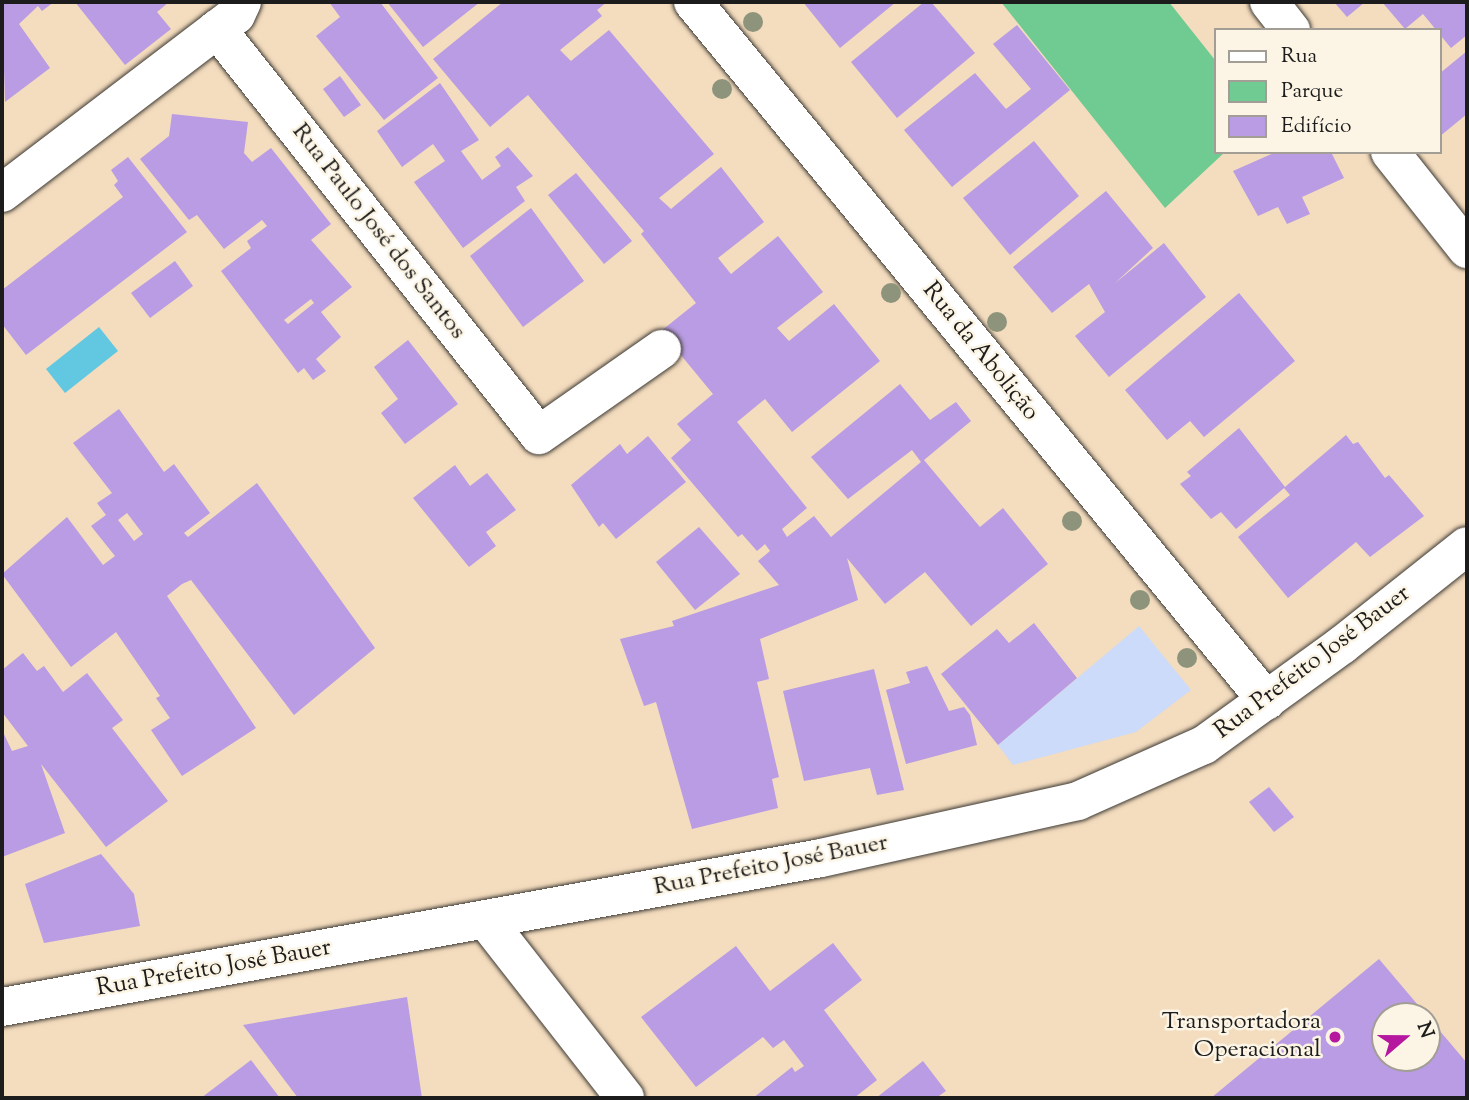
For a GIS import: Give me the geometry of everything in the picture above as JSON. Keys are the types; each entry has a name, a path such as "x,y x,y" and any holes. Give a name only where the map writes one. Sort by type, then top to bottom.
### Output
{"street":[{"path":"2,193 236,15 242,2"},
{"name":"Rua da Abolição","path":"693,2 1267,701"},
{"path":"1269,2 1289,28"},
{"name":"Rua Paulo José dos Santos","path":"217,29 539,435 662,349"},
{"path":"1392,154 1467,249"},
{"name":"Rua Prefeito José Bauer","path":"2,1007 486,920 886,844 1078,801 1204,745 1267,701 1467,545"},
{"path":"486,920 625,1098"}],"shaded area":[{"path":"1139,626 1191,690 1136,732 1013,765 998,745"}],"green space":[{"path":"1001,2 1169,2 1214,59 1214,154 1223,154 1165,208"}],"water":[{"path":"99,327 118,351 65,393 46,369"}],"building":[{"path":"2,2 54,2 42,11 38,6 19,24 50,68 5,102"},
{"path":"75,2 169,2 157,12 171,29 125,65"},
{"path":"329,2 380,2 438,78 384,120 316,36 340,17"},
{"path":"387,2 480,2 423,47"},
{"path":"503,2 607,2 597,10 602,16 560,50 571,61 609,30 714,154 659,198 671,209 721,167 764,222 718,258 731,274 778,236 823,292 777,328 789,341 834,304 880,361 792,432 765,399 737,422 807,508 782,529 787,537 814,516 831,537 921,462 912,450 848,499 811,457 900,384 930,420 956,402 971,421 924,460 980,527 1003,508 1048,564 971,626 925,572 885,604 847,558 858,600 760,639 769,679 757,682 779,777 772,779 778,808 692,829 656,702 644,706 620,639 674,626 672,621 779,585 758,561 770,551 765,544 757,551 742,534 738,537 671,458 691,440 677,424 713,394 661,331 696,303 641,234 644,231 528,95 490,127 433,59"},
{"path":"803,2 896,2 840,48"},
{"path":"924,2 931,2 975,53 897,118 851,62"},
{"path":"1334,2 1365,2 1347,17"},
{"path":"1382,2 1467,2 1467,35 1451,48 1441,36 1441,28 1435,28 1423,14 1404,28"},
{"path":"1017,25 1070,90 952,187 904,130 975,73 1006,109 1031,89 993,44"},
{"path":"1467,51 1467,114 1441,135 1441,72"},
{"path":"340,76 361,105 344,117 323,89"},
{"path":"440,83 479,140 461,151 482,180 501,166 495,157 508,147 533,176 516,187 525,201 463,248 414,182 445,161 433,144 402,167 377,131"},
{"path":"172,114 248,122 244,153 252,162 271,148 331,224 311,240 352,287 321,312 341,337 316,359 326,371 313,380 304,368 298,373 221,271 251,248 247,241 267,226 262,220 224,249 197,215 189,220 140,159 169,136","holes":["311,299 314,303 288,324 284,320"]},
{"path":"1034,141 1079,196 1010,255 963,198"},
{"path":"1271,154 1332,154 1344,178 1302,197 1310,214 1287,224 1278,207 1258,216 1233,171"},
{"path":"128,157 187,232 26,355 2,324 2,290 123,197 114,185 118,181 111,170"},
{"path":"576,173 632,241 604,264 548,195"},
{"path":"1106,191 1153,248 1114,284 1164,243 1206,297 1109,377 1075,336 1105,312 1089,284 1052,313 1013,267"},
{"path":"531,208 584,281 523,327 470,256"},
{"path":"175,261 193,286 150,318 131,293"},
{"path":"1239,293 1295,361 1204,437 1190,421 1167,440 1125,390"},
{"path":"408,340 458,404 405,444 381,413 398,399 374,367"},
{"path":"119,409 164,472 174,464 210,513 184,533 188,537 257,483 375,648 294,715 191,580 182,584 167,596 256,728 182,776 151,730 170,718 156,698 160,696 116,632 71,667 2,574 67,517 103,565 115,556 91,526 106,515 97,503 112,493 73,443","holes":["127,513 143,534 134,541 118,520"]},
{"path":"1239,428 1285,487 1346,435 1353,444 1358,442 1385,478 1389,475 1424,516 1370,557 1356,542 1288,598 1238,537 1290,495 1284,488 1236,529 1221,512 1211,519 1180,484 1191,476 1187,472"},
{"path":"648,436 686,482 616,539 603,523 599,527 571,485 620,444 627,454"},
{"path":"455,465 470,486 487,473 516,510 486,532 496,546 469,567 413,498"},
{"path":"699,527 740,574 695,610 656,562"},
{"path":"1034,623 1077,678 998,745 941,674 997,629 1009,643"},
{"path":"23,653 37,671 44,666 63,692 87,673 123,720 112,728 168,801 106,847 41,764 65,833 2,857 2,730 12,751 28,746 2,712 2,670"},
{"path":"927,666 949,711 964,707 970,715 977,745 906,764 886,690 910,683 906,672"},
{"path":"874,669 904,790 877,795 870,768 804,781 783,691"},
{"path":"1269,787 1294,817 1274,832 1249,802"},
{"path":"101,854 134,894 140,926 44,943 25,884"},
{"path":"833,943 862,980 824,1010 877,1080 854,1098 753,1098 792,1067 795,1072 804,1066 784,1040 773,1048 763,1037 696,1087 641,1017 736,946 770,991"},
{"name":"Transportadora Operacional","path":"1379,959 1415,1002 1371,1002 1371,1072 1441,1072 1441,1032 1467,1063 1467,1098 1211,1098"},
{"path":"407,997 422,1098 298,1098 243,1025"},
{"path":"251,1060 280,1098 201,1098"},
{"path":"923,1061 946,1091 936,1098 876,1098"}],"place":[{"name":"Transportadora Operacional","path":"1335,1037"}]}
